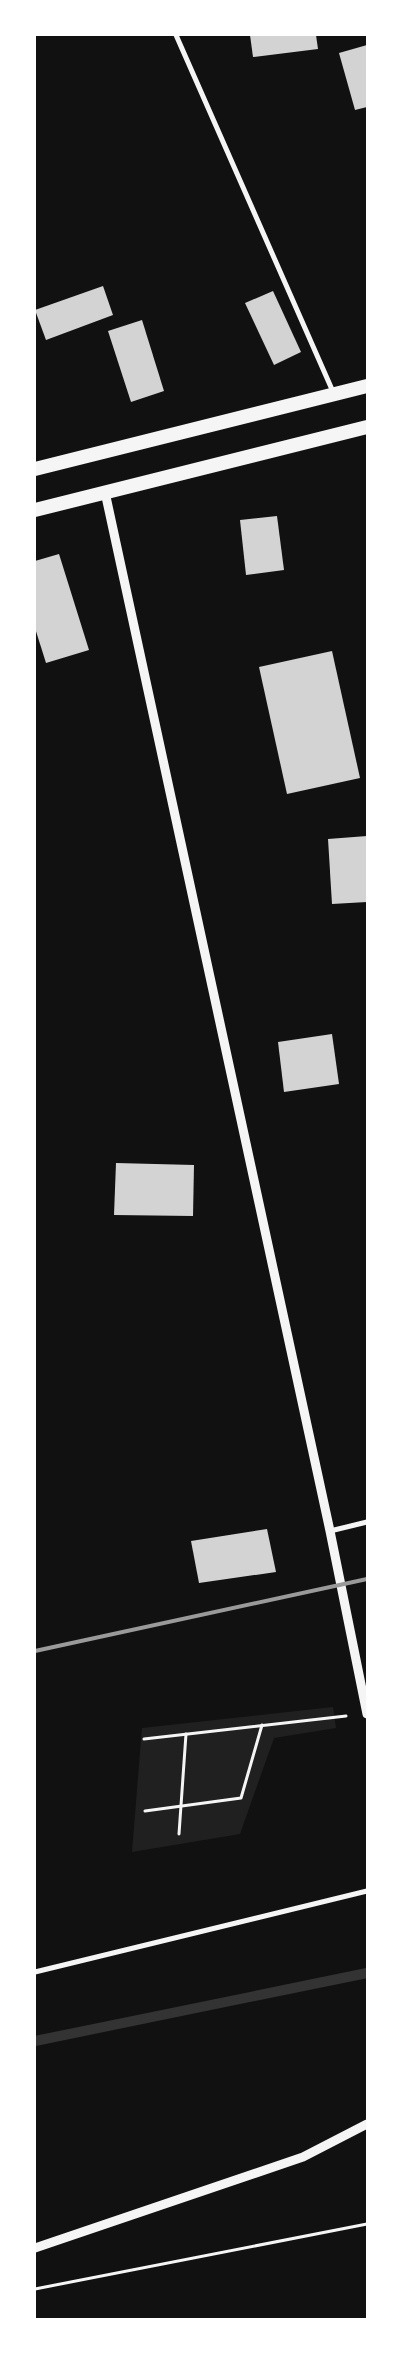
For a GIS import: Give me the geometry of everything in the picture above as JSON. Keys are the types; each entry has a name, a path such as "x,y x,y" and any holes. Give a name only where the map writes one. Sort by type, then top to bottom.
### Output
{"highway":[{"path":"35,469 367,386"},
{"path":"35,510 367,426"}],"street":[{"path":"176,35 220,139 334,394"},
{"path":"105,492 330,1532 367,1714"},
{"path":"330,1532 367,1522"},
{"path":"35,1972 367,1891"},
{"path":"35,2248 304,2157 367,2124"}],"path":[{"path":"144,1739 367,1714"},
{"path":"145,1811 241,1798 262,1726"},
{"path":"178,1834 186,1734"},
{"path":"35,2289 367,2224"}],"shaded area":[{"path":"333,1707 336,1728 274,1738 240,1834 132,1852 142,1728"}],"building":[{"path":"250,35 316,35 318,49 253,57"},
{"path":"367,45 367,107 355,110 339,53"},
{"path":"103,286 113,315 46,340 35,310"},
{"path":"273,291 301,352 274,365 245,303"},
{"path":"142,320 164,391 131,402 108,331"},
{"path":"277,516 284,570 246,575 240,520"},
{"path":"59,554 89,650 46,663 35,628 35,561"},
{"path":"332,651 360,778 287,794 259,667"},
{"path":"367,836 367,902 332,904 328,839"},
{"path":"332,1034 339,1084 284,1092 278,1042"},
{"path":"116,1163 194,1165 193,1216 114,1215"},
{"path":"267,1529 276,1572 199,1583 191,1541"}],"waterway":[{"path":"35,2041 367,1973"}],"railway":[{"path":"35,1651 367,1579"}]}
